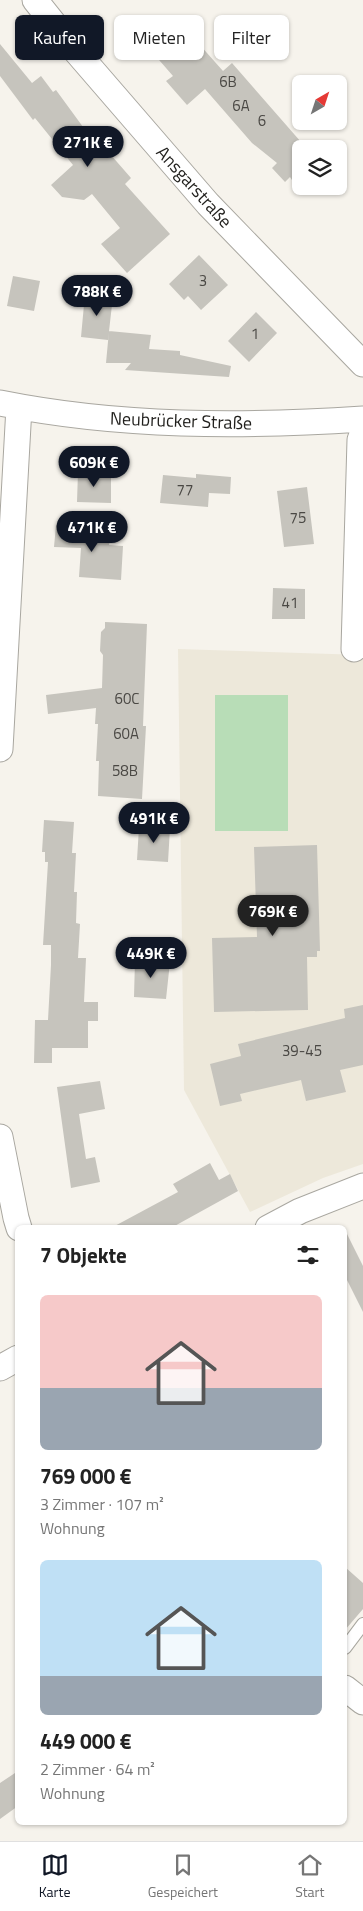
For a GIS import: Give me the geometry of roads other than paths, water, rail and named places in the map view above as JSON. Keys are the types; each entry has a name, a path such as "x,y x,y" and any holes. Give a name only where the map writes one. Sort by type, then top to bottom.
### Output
{"street":[{"name":"Ansgarstraße","path":"35,0 74,49 208,204 363,364"},
{"name":"Neubrücker Straße","path":"10,405 104,418 191,424 290,424 363,419"},
{"path":"0,749 10,405"},
{"path":"354,649 360,440 363,432"},
{"path":"0,1137 18,1225"},
{"path":"274,1225 363,1186"},
{"path":"0,1368 15,1360"},
{"path":"347,1690 363,1702"}],"lane":[{"path":"347,1645 363,1624"}]}
